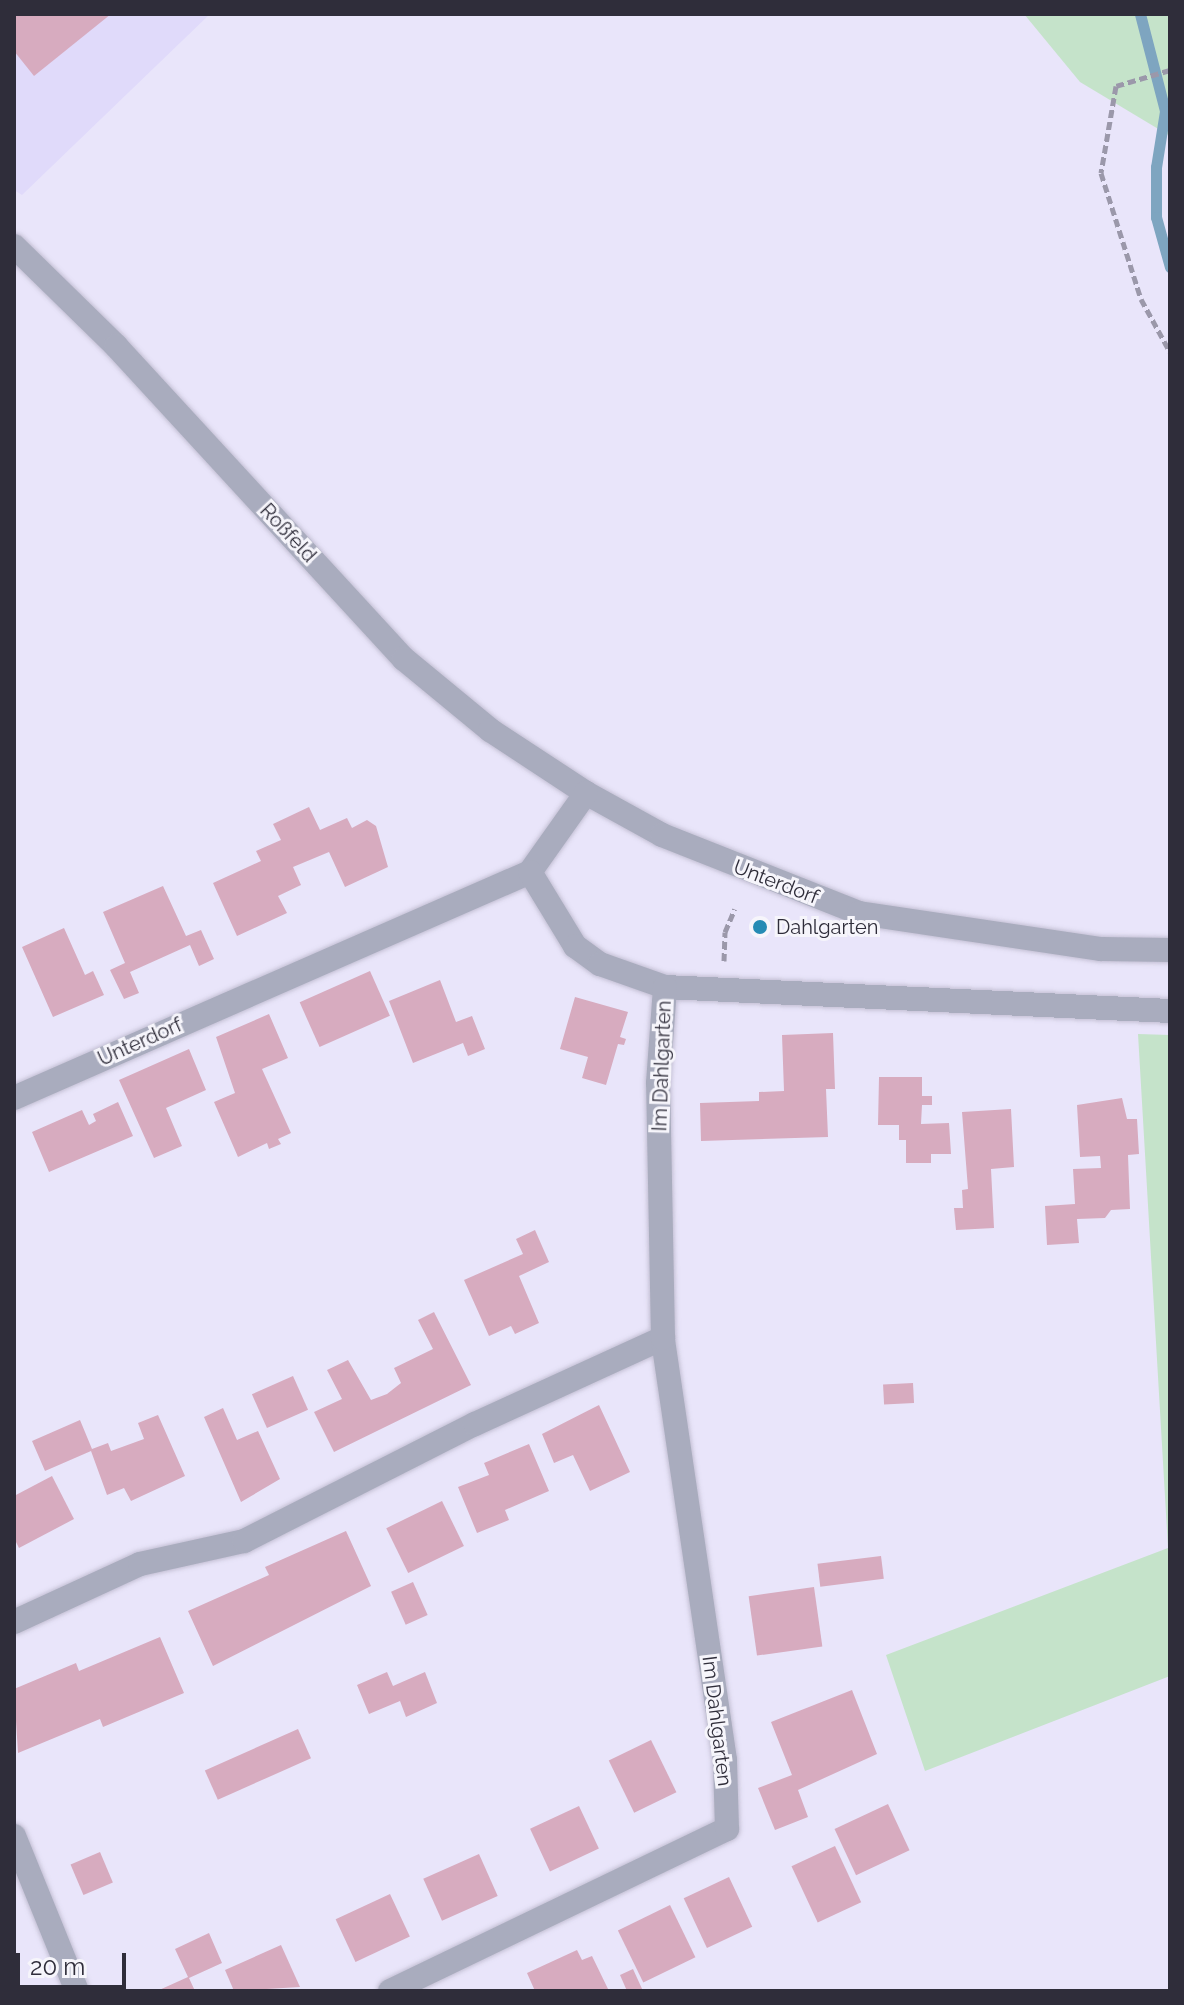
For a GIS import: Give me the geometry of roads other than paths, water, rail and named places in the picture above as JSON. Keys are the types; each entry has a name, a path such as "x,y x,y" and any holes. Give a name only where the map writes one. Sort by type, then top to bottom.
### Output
{"street":[{"name":"Roßfeld","path":"14,246 116,346 404,659 490,730 586,793"},
{"path":"586,793 530,872 575,946 600,964 665,987 732,993 1170,1011"},
{"name":"Unterdorf","path":"586,793 662,835 859,913 1101,949 1170,950"},
{"name":"Unterdorf","path":"14,1098 530,872"},
{"name":"Im Dahlgarten","path":"390,1991 727,1829 725,1760 663,1338 658,1083 665,987"},
{"path":"14,1622 140,1564 244,1541 475,1424 663,1338"},
{"path":"14,1836 77,1991"}],"waterway":[{"path":"1140,14 1165,111 1156,167 1156,217 1170,267"}],"place":[{"name":"Dahlgarten","path":"760,927"}]}
